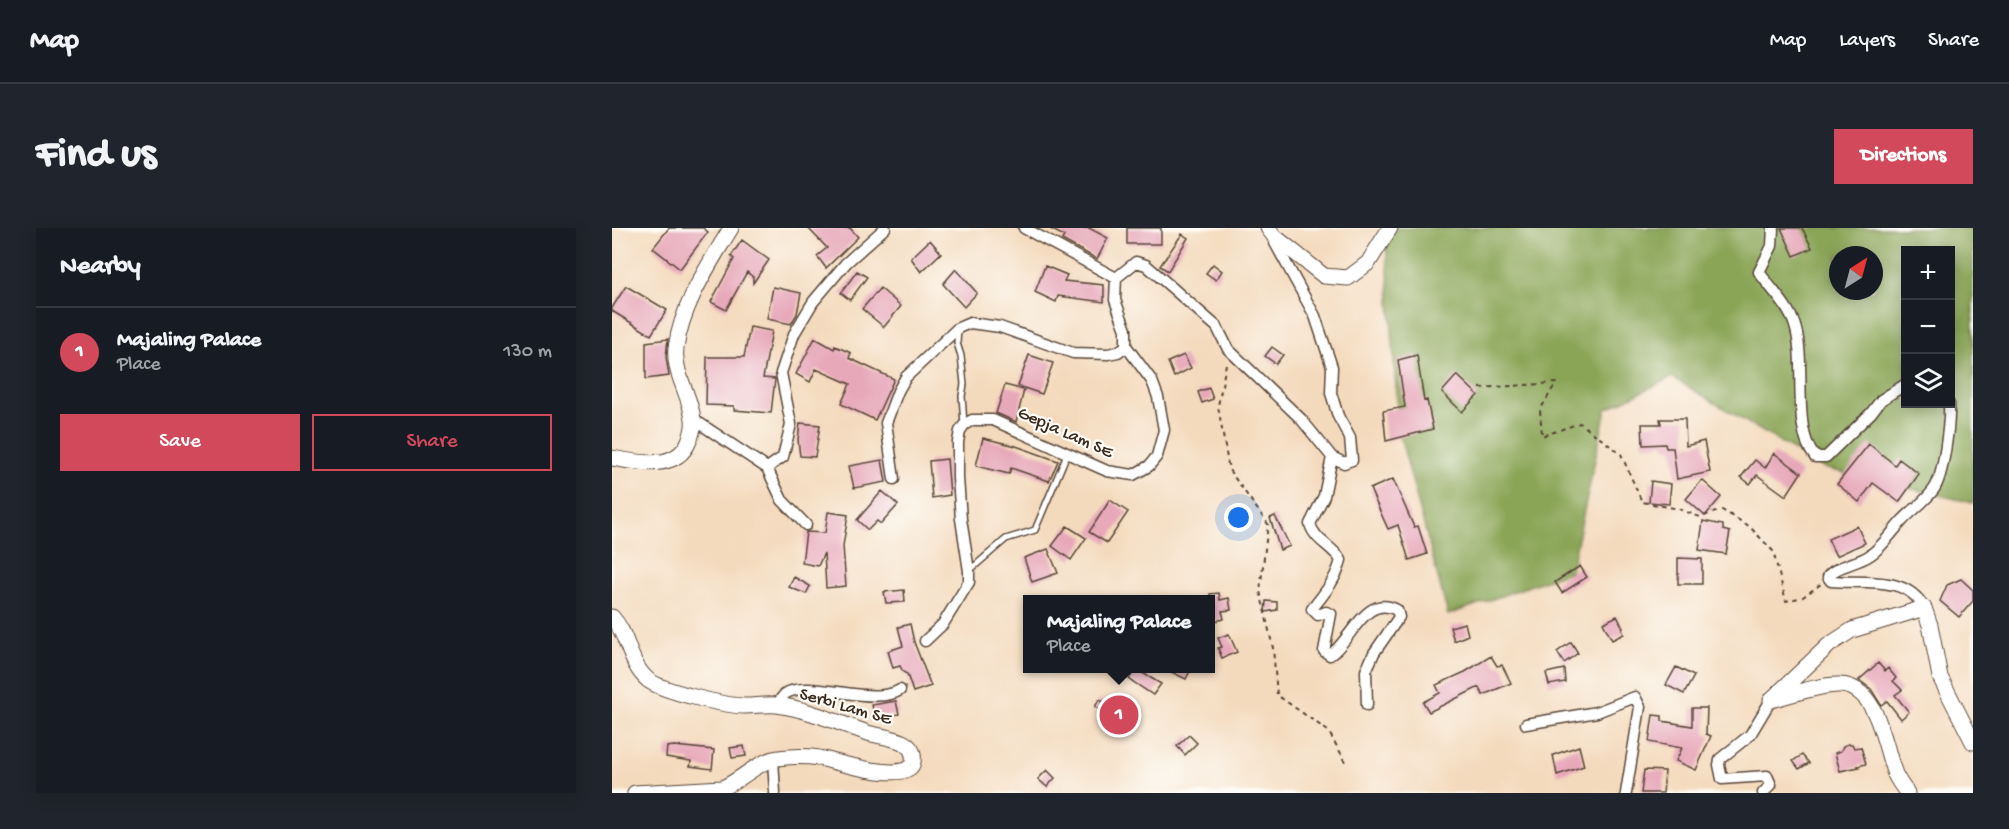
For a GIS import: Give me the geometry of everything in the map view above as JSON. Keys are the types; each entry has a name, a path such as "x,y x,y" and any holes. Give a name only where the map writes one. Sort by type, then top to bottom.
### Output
{"street":[{"path":"612,458 650,463 676,458 686,448 692,434 693,419 677,369 676,350 683,320 696,290 731,228"},
{"path":"767,468 783,458 791,424 781,373 794,334 813,302 846,263 885,228"},
{"path":"1024,228 1116,278 1136,262 1146,265 1217,327 1228,349 1301,419 1332,457 1344,463 1352,460 1350,438 1338,416 1331,393 1332,367 1315,316 1271,232"},
{"path":"1271,232 1324,276 1348,278 1368,263 1390,228"},
{"path":"1773,228 1772,246 1758,273 1788,310 1795,324 1800,346 1801,408 1808,448 1815,457 1826,457 1871,414 1881,400 1901,387"},
{"name":"Gepja Lam SE","path":"964,425 972,420 993,420 1107,471 1133,475 1142,471 1157,456 1164,430 1158,397 1152,381 1126,346 1126,330 1115,300 1116,278"},
{"path":"894,479 886,423 898,391 906,377 958,328 970,323 1000,327 1073,353 1108,354 1118,352 1126,346"},
{"path":"1949,408 1940,475 1935,488 1911,510 1874,553 1856,564 1833,570 1829,573 1829,579 1837,582 1863,581 1893,584 1914,594 1924,608 1930,625 1940,677 1973,742"},
{"path":"693,419 767,468 782,500 806,525"},
{"path":"925,641 943,624 969,582 958,478 958,442 964,425"},
{"path":"1332,457 1324,496 1310,524 1312,533 1336,553 1341,561 1334,579 1312,609 1318,615 1326,612 1331,614 1324,651 1330,655 1338,649 1366,612 1379,605 1390,606 1398,610 1399,617 1374,653 1366,670 1367,705"},
{"path":"1763,793 1771,785 1767,776 1722,779 1719,765 1720,759 1750,735 1771,699 1829,645 1852,630 1924,608"},
{"name":"Serbi Lam SE","path":"612,617 638,669 650,681 684,693 742,706 776,705 824,717 875,735 891,737 909,748 913,761 911,767 905,772 891,772 816,758 773,759 722,788 635,793"},
{"path":"1771,699 1830,685 1854,688 1864,696 1876,713 1896,777 1907,793"},
{"path":"776,705 786,693 807,689 875,696 894,694 900,690"},
{"path":"1526,724 1597,712 1635,697 1640,707 1626,793"},
{"path":"773,759 775,793"}],"lane":[{"path":"958,328 957,343 964,384 962,396 964,425"},
{"path":"969,571 1006,539 1035,530 1067,454"}],"path":[{"path":"1228,349 1218,406 1229,470 1268,524 1260,591 1273,648 1277,695 1328,731 1346,762"},
{"path":"1480,388 1556,383 1540,410 1542,436 1580,423 1621,454 1642,502 1679,509 1700,517 1722,510 1749,526 1773,551 1786,601 1803,597 1829,579"}],"green space":[{"path":"1385,228 1973,228 1973,503 1823,468 1672,377 1606,409 1571,571 1448,615 1399,432"}],"building":[{"path":"669,228 703,228 708,232 680,269 653,248"},
{"path":"808,228 850,228 858,237 826,268 817,256 827,248"},
{"path":"1049,228 1089,228 1108,238 1097,259 1062,240 1064,236"},
{"path":"1127,228 1161,228 1161,244 1127,244"},
{"path":"1781,228 1802,228 1812,248 1794,256"},
{"path":"1182,234 1188,238 1168,271 1160,266"},
{"path":"742,240 769,260 753,283 753,277 747,272 726,310 711,302 734,259 731,256"},
{"path":"930,240 941,253 921,272 911,258"},
{"path":"1213,264 1222,271 1216,280 1206,273"},
{"path":"1045,266 1067,275 1064,281 1104,285 1104,302 1058,296 1056,302 1035,292"},
{"path":"956,269 977,293 964,307 943,284"},
{"path":"857,271 867,277 850,300 841,293"},
{"path":"626,286 667,310 651,335 612,311"},
{"path":"773,287 801,293 797,314 791,324 767,319"},
{"path":"880,288 901,306 884,327 862,309"},
{"path":"750,327 772,331 763,378 775,379 771,413 734,410 734,406 706,405 707,357 744,357"},
{"path":"815,338 834,349 835,346 851,353 849,358 894,379 875,420 841,404 850,384 816,369 810,382 796,374"},
{"path":"668,339 666,357 669,376 646,379 646,342"},
{"path":"1272,347 1283,355 1276,364 1265,356"},
{"path":"1029,355 1053,363 1042,394 1018,386"},
{"path":"1184,355 1191,368 1174,377 1168,362"},
{"path":"1417,355 1424,401 1427,400 1433,429 1386,441 1383,411 1405,407 1398,360"},
{"path":"1457,375 1478,395 1462,412 1442,392"},
{"path":"1005,385 1024,390 1016,422 996,413"},
{"path":"1209,388 1213,399 1202,403 1198,392"},
{"path":"1660,419 1685,419 1686,446 1704,441 1710,472 1677,479 1673,448 1666,448 1665,444 1643,445 1642,424 1661,424"},
{"path":"800,423 820,425 815,457 800,456 798,440"},
{"path":"983,438 1016,446 1058,461 1049,481 1011,468 1009,474 976,466"},
{"path":"1869,444 1895,465 1899,459 1919,474 1899,502 1873,483 1859,502 1837,484"},
{"path":"1774,453 1801,473 1786,496 1757,475 1750,484 1741,477 1755,460 1765,468"},
{"path":"947,459 950,495 932,498 929,461"},
{"path":"882,460 886,482 854,488 849,466"},
{"path":"1393,479 1414,527 1418,526 1427,554 1409,560 1398,525 1388,529 1370,489"},
{"path":"1702,480 1721,497 1705,516 1686,499"},
{"path":"1651,481 1671,484 1669,504 1649,502"},
{"path":"882,491 898,505 881,524 877,521 868,530 857,520"},
{"path":"1110,500 1128,512 1107,543 1089,532"},
{"path":"828,512 848,515 843,546 846,586 826,588 824,553 818,566 802,563 806,532 825,533"},
{"path":"1275,516 1290,546 1280,550 1270,518"},
{"path":"1703,521 1723,525 1723,530 1730,532 1726,554 1699,550"},
{"path":"1067,526 1086,538 1071,560 1052,546"},
{"path":"1857,526 1865,543 1836,556 1828,539"},
{"path":"1048,549 1058,573 1032,582 1024,558"},
{"path":"1678,558 1702,559 1702,584 1678,584"},
{"path":"1580,566 1587,577 1562,593 1555,582"},
{"path":"794,577 810,586 806,594 789,587"},
{"path":"1961,579 1973,590 1973,601 1959,617 1940,601 1947,585"},
{"path":"904,590 905,602 886,603 884,592"},
{"path":"1219,593 1220,600 1229,598 1231,610 1222,611 1224,619 1215,621 1215,595 1210,594"},
{"path":"1266,601 1277,602 1277,610 1265,612"},
{"path":"1617,616 1624,634 1612,640 1603,623"},
{"path":"1465,623 1468,635 1454,641 1450,627"},
{"path":"910,624 914,642 931,686 913,692 907,674 900,666 893,668 888,651 903,646 898,627"},
{"path":"1229,634 1237,652 1222,658 1218,648 1222,647 1218,638"},
{"path":"1571,642 1578,653 1564,663 1557,652"},
{"path":"1491,656 1497,666 1502,665 1511,683 1483,695 1479,687 1429,712 1423,702 1440,693 1436,685 1465,672"},
{"path":"1878,663 1885,671 1888,668 1896,678 1893,681 1902,690 1895,695 1909,712 1901,719 1887,701 1881,705 1871,689 1859,680"},
{"path":"1676,667 1694,676 1684,694 1666,685"},
{"path":"1564,669 1565,682 1549,685 1546,673"},
{"path":"1133,673 1143,673 1161,684 1153,695 1129,679"},
{"path":"1173,673 1189,673 1186,679"},
{"path":"1099,700 1109,704 1121,703 1140,712 1128,734 1110,724 1104,712 1095,707"},
{"path":"896,701 899,714 875,719 872,705"},
{"path":"1692,708 1707,708 1706,734 1711,736 1696,770 1676,761 1682,748 1649,742 1653,715 1662,716 1662,721 1692,726"},
{"path":"1189,735 1197,743 1185,755 1177,746"},
{"path":"1848,744 1852,744 1854,748 1861,747 1866,764 1840,771 1835,753"},
{"path":"744,746 746,756 732,758 730,748"},
{"path":"1579,746 1584,766 1557,775 1553,755"},
{"path":"667,747 714,750 712,769 690,766 691,761 666,757"},
{"path":"1802,755 1809,763 1799,769 1793,761"},
{"path":"1047,770 1055,778 1047,787 1038,779"},
{"path":"1644,770 1665,771 1663,793 1641,793"}],"place":[{"name":"Majaling Palace","path":"1119,715"}]}
